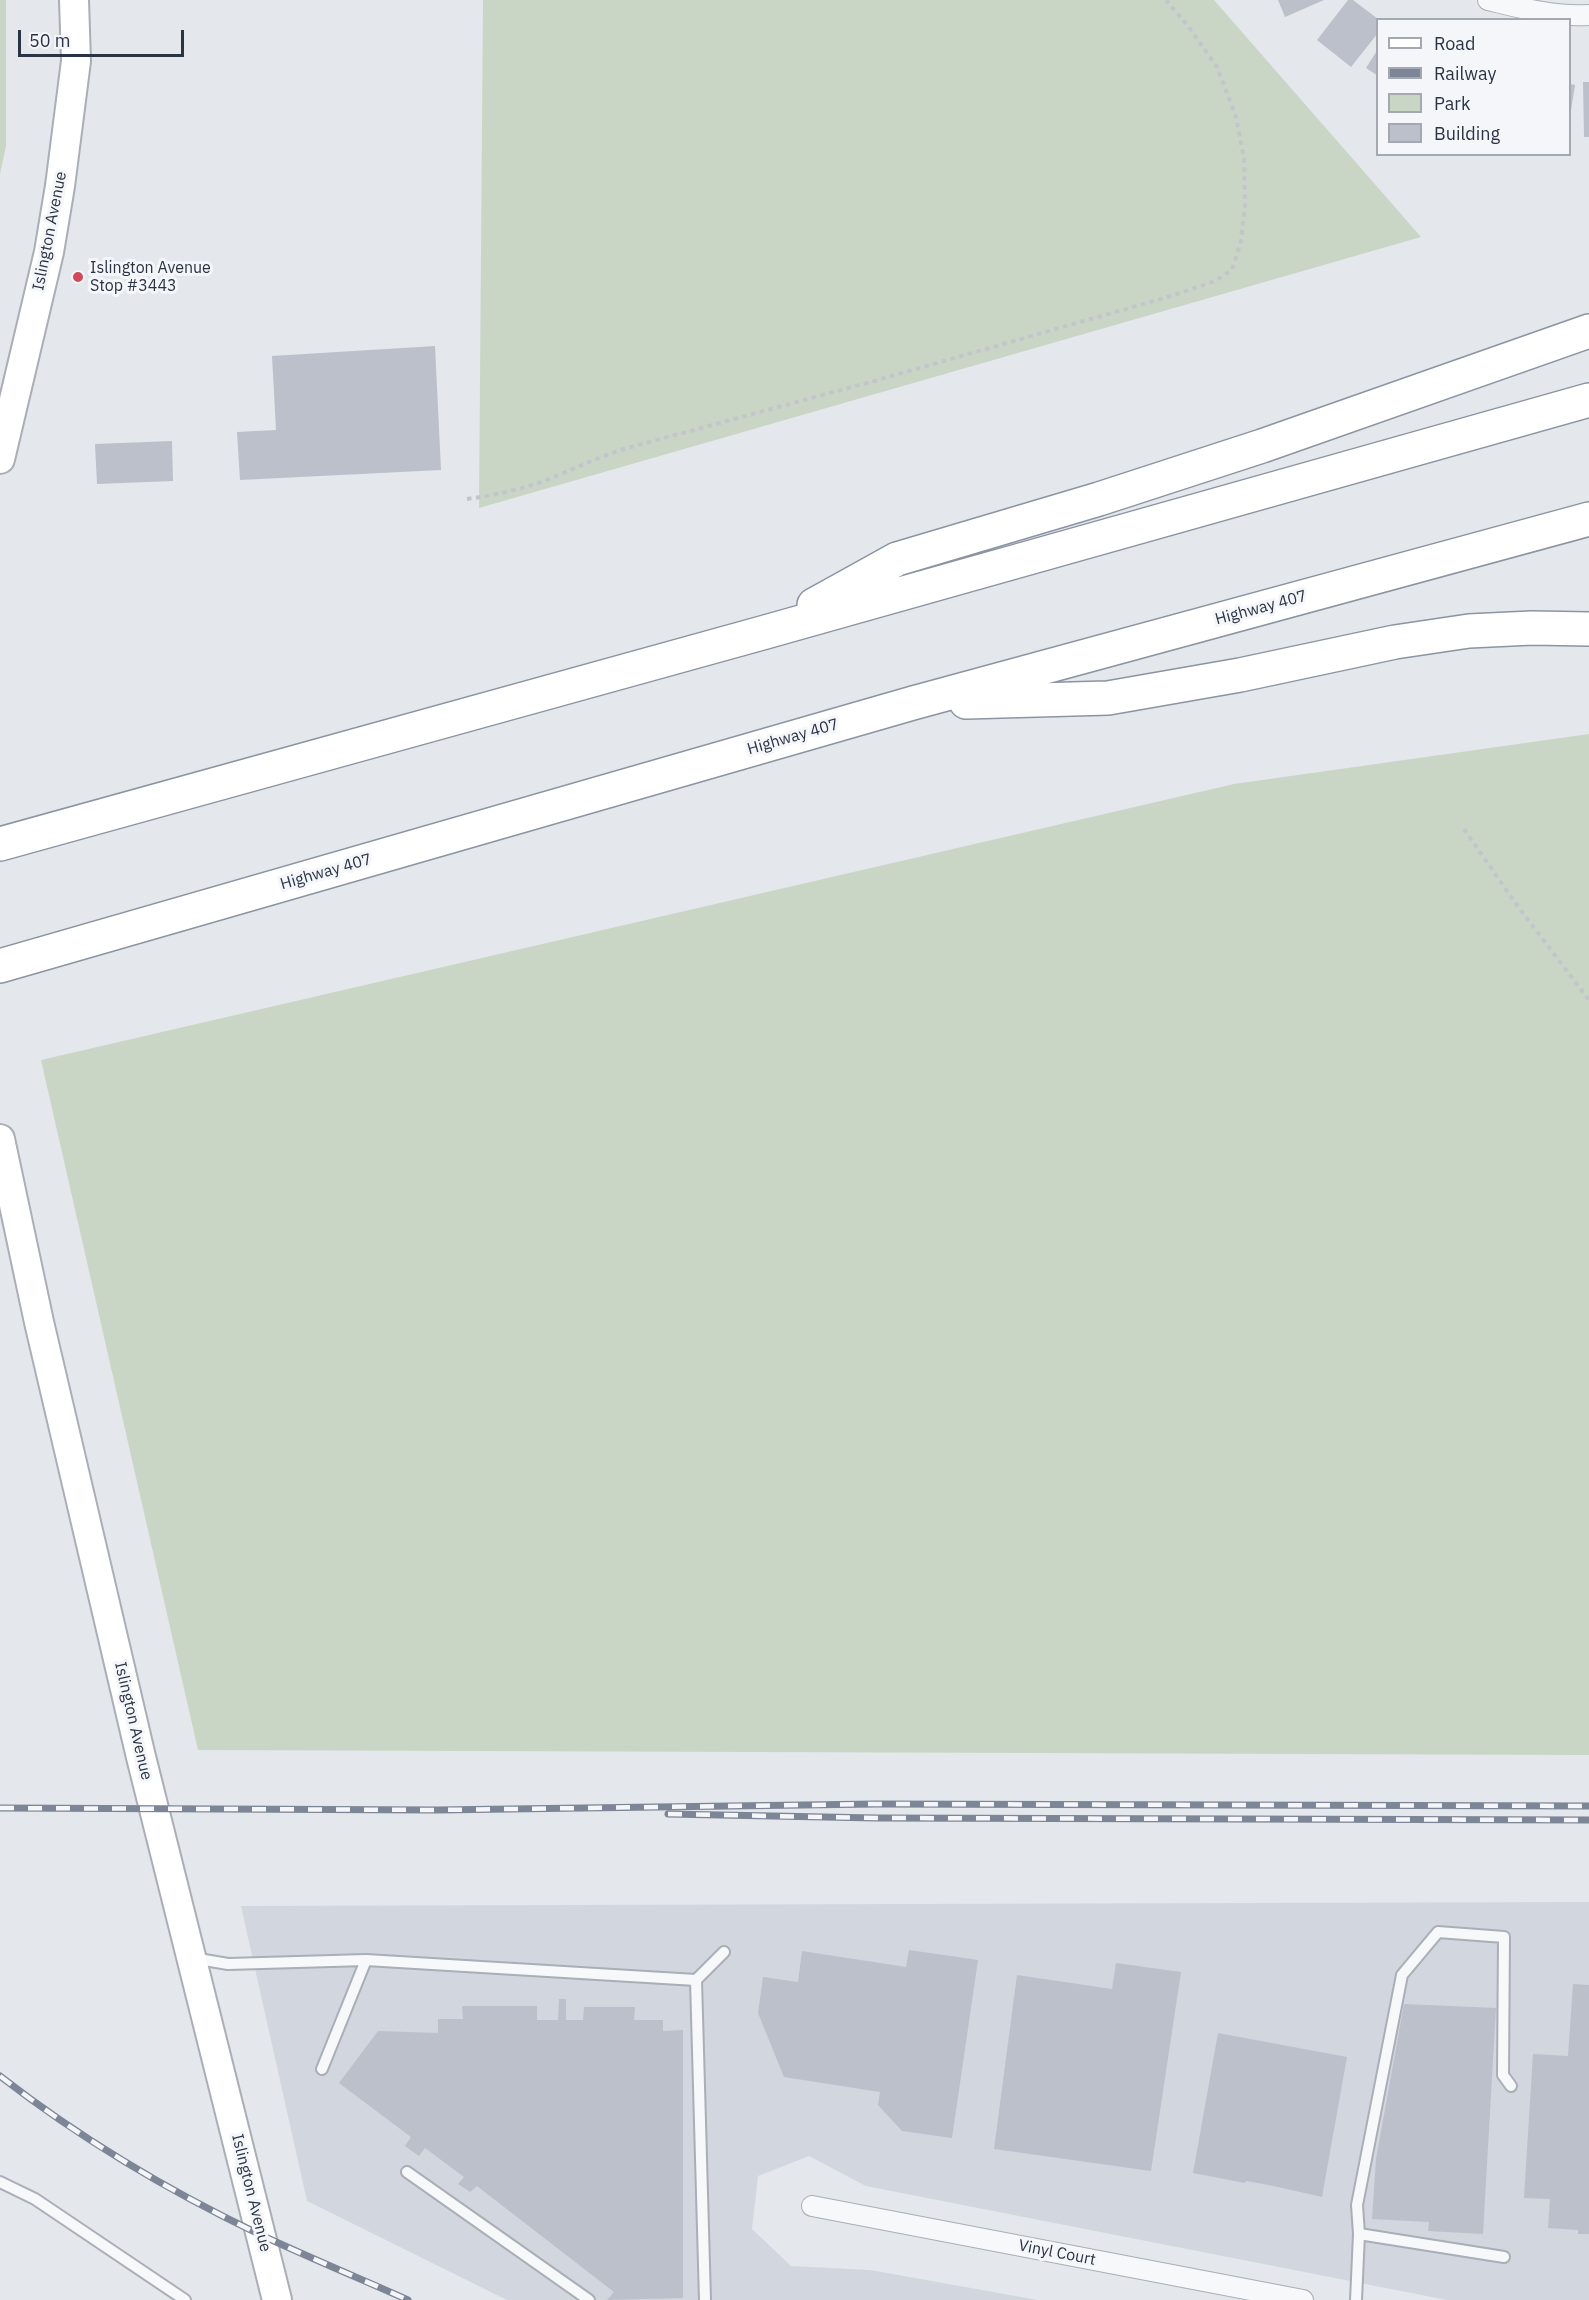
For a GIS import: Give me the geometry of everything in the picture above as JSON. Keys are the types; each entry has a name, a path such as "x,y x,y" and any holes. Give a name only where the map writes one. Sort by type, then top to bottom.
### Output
{"highway":[{"path":"762,633 897,559 1100,500 1262,447 1589,331"},
{"path":"0,844 762,633 1589,400"},
{"name":"Highway 407","path":"0,966 913,703 1589,519"},
{"path":"913,703 1108,698 1240,675 1395,642 1458,633 1532,628 1589,629"}],"main road":[{"name":"Islington Avenue","path":"0,459 49,252 60,186 75,61 74,0"},
{"name":"Islington Avenue","path":"0,1139 141,1757 277,2300"}],"street":[{"path":"1488,0 1568,16 1589,15"},
{"name":"Vinyl Court","path":"812,2206 1303,2300"}],"lane":[{"path":"1356,2300 1359,2234 1357,2205 1402,1975 1438,1932 1504,1937 1503,2075 1511,2086"},
{"path":"705,2300 696,1980 724,1952"},
{"path":"193,1958 228,1964 366,1960 696,1980"},
{"path":"322,2069 366,1960"},
{"path":"407,2172 589,2300"},
{"path":"0,2182 35,2199 185,2300"},
{"path":"1359,2234 1504,2257"}],"path":[{"path":"467,499 514,490 547,480 600,456 624,449 886,378 1171,296 1215,281 1232,270 1241,241 1245,204 1244,159 1236,117 1217,67 1166,0"},
{"path":"1464,829 1516,904 1589,1000"}],"shaded area":[{"path":"1589,1902 1589,2300 1447,2300 866,2186 809,2156 758,2176 752,2229 791,2266 870,2270 1038,2300 507,2300 307,2201 241,1906"}],"green space":[{"path":"0,0 6,0 6,146 0,174"},
{"path":"483,0 1214,0 1421,237 479,508"},
{"path":"1589,734 1589,1755 198,1750 41,1060 1234,784"}],"building":[{"path":"1278,0 1324,0 1285,17"},
{"path":"1348,0 1353,0 1377,18 1376,36 1351,67 1317,40"},
{"path":"1376,52 1376,75 1366,68"},
{"path":"1583,82 1589,82 1589,137 1584,137"},
{"path":"1571,84 1575,85 1571,110"},
{"path":"435,346 441,470 240,480 237,432 276,430 272,356"},
{"path":"172,441 173,481 97,484 95,444"},
{"path":"909,1950 978,1960 952,2138 902,2131 878,2105 880,2092 784,2077 758,2013 763,1977 798,1982 802,1951 906,1967"},
{"path":"1116,1963 1181,1972 1151,2171 994,2149 1017,1975 1112,1989"},
{"path":"1573,1984 1589,1985 1589,2234 1578,2234 1578,2230 1548,2228 1550,2199 1524,2198 1533,2054 1568,2056"},
{"path":"559,1999 566,1999 566,2020 583,2020 584,2007 635,2007 634,2020 663,2020 663,2031 683,2030 683,2298 607,2300 614,2292 477,2186 470,2192 458,2184 464,2177 425,2148 419,2156 405,2146 411,2137 339,2083 378,2031 438,2033 438,2019 463,2019 462,2006 537,2006 537,2020 558,2020"},
{"path":"1404,2004 1496,2008 1483,2234 1428,2231 1429,2222 1372,2219 1376,2159"},
{"path":"1218,2033 1347,2057 1322,2197 1269,2185 1193,2173"}],"railway":[{"path":"0,1808 437,1810 876,1804 1589,1806"},
{"path":"668,1814 876,1818 1589,1820"},
{"path":"0,2076 62,2121 159,2182 261,2235 408,2300"}],"place":[{"name":"Islington Avenue Stop #3443","path":"78,277"}]}
